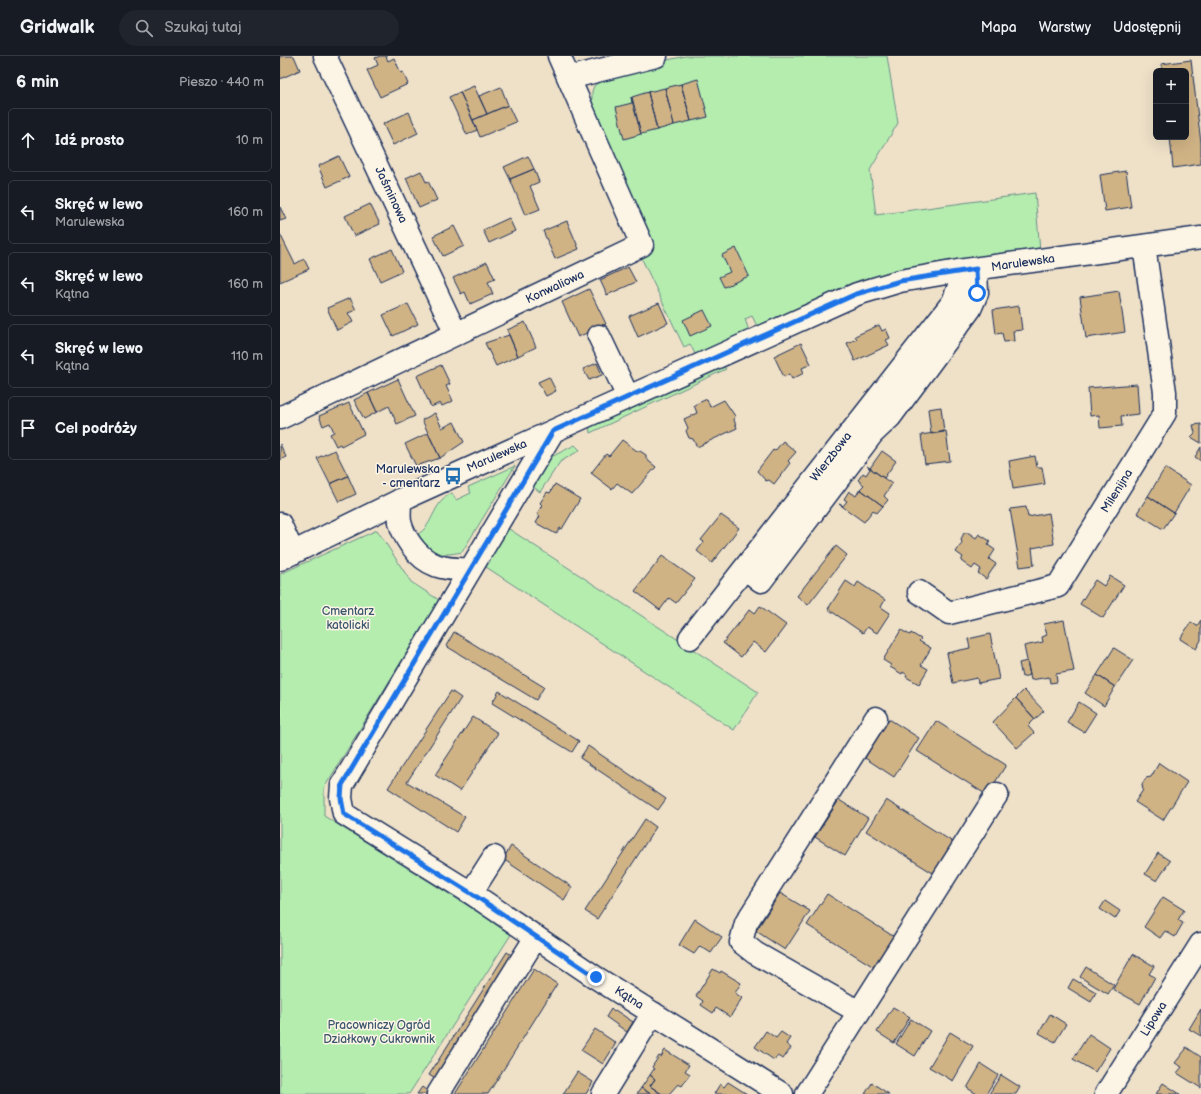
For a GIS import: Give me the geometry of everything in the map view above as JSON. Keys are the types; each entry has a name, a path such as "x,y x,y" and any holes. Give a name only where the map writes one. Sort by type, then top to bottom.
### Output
{"street":[{"name":"Jaśminowa","path":"325,56 456,334"},
{"name":"Konwaliowa","path":"280,418 642,245 559,56"},
{"path":"569,78 656,56"},
{"name":"Marulewska","path":"287,556 400,500 856,294 900,281 967,270 1201,238"},
{"name":"Milenijna","path":"918,592 949,613 1058,586 1165,413 1165,392 1144,246"},
{"name":"Wierzbowa","path":"690,638 953,302 967,270"},
{"path":"599,336 628,397"},
{"name":"Kątna","path":"553,431 342,785 341,798 344,814 471,893 653,1013 782,1094"},
{"path":"400,500 402,527 406,538 419,556 432,564 451,570 470,569"},
{"path":"280,524 287,556"},
{"path":"859,1012 755,953 741,942 746,923 876,718"},
{"path":"807,1094 997,794"},
{"path":"471,893 494,857"},
{"path":"438,1094 536,937"},
{"name":"Lipowa","path":"1106,1094 1201,944"},
{"path":"603,1094 653,1013"}],"green space":[{"path":"685,56 887,56 898,123 870,170 876,215 1035,193 1040,251 896,272 860,280 757,326 752,316 745,319 749,331 696,356 690,344 684,347 639,253 592,108 592,91 594,86 608,74"},
{"path":"721,363 726,369 590,433 589,424"},
{"path":"575,445 580,450 560,462 540,492 531,485 547,459"},
{"path":"515,466 462,552 441,554 431,550 427,546 418,534 427,525 440,502 445,497 452,493 456,500 471,493 468,487"},
{"path":"506,527 758,692 734,730 483,565"},
{"name":"Cmentarz katolicki","path":"377,530 411,582 439,600 324,788 324,816 512,933 409,1094 280,1094 280,574"}],"building":[{"path":"280,56 294,56 300,70 280,79"},
{"path":"386,56 388,61 394,58 401,73 403,72 408,84 380,97 367,70 378,65 375,58"},
{"path":"1191,60 1201,143 1201,164 1173,168 1170,140 1189,140 1189,68 1162,68 1161,64"},
{"path":"698,79 708,117 691,121 681,84"},
{"path":"681,84 691,121 674,125 665,88"},
{"path":"474,86 487,114 473,120 460,92"},
{"path":"501,87 508,105 487,114 479,96"},
{"path":"665,88 674,125 657,130 648,92"},
{"path":"460,92 477,130 467,135 449,97"},
{"path":"648,92 657,130 641,134 632,97"},
{"path":"631,97 641,134 624,139 616,107 632,103"},
{"path":"508,105 516,122 480,137 473,120"},
{"path":"409,112 418,133 393,145 383,124"},
{"path":"339,156 349,177 327,187 318,166"},
{"path":"528,156 534,169 510,179 504,167"},
{"path":"534,169 539,182 530,186 540,209 525,215 510,179"},
{"path":"421,171 426,182 428,181 437,200 419,208 406,178"},
{"path":"1126,171 1131,207 1105,211 1100,175"},
{"path":"370,204 380,224 354,236 345,216"},
{"path":"280,207 286,219 280,221"},
{"path":"509,218 515,231 489,243 483,230"},
{"path":"567,221 579,249 555,259 543,231"},
{"path":"454,226 464,246 443,256 433,236"},
{"path":"280,234 295,264 304,259 309,269 280,282"},
{"path":"736,248 749,276 724,287 719,277 730,272 722,255"},
{"path":"392,249 402,271 380,281 370,259"},
{"path":"487,262 495,279 488,282 493,294 470,304 465,292 461,294 453,278"},
{"path":"628,267 636,282 607,295 600,280"},
{"path":"589,289 606,324 578,337 562,302"},
{"path":"1119,291 1125,332 1086,338 1080,297"},
{"path":"350,298 356,310 348,313 353,322 337,330 327,308"},
{"path":"659,303 668,323 638,337 629,316"},
{"path":"408,304 418,324 393,336 383,315"},
{"path":"1019,306 1022,330 1013,331 1014,341 1004,342 1002,333 996,334 993,310"},
{"path":"704,310 712,326 690,336 683,320"},
{"path":"525,322 536,347 518,356 507,330"},
{"path":"879,325 882,331 886,329 890,338 886,340 889,345 855,361 847,343 857,339 855,336"},
{"path":"509,335 518,356 496,366 485,343"},
{"path":"801,343 811,364 802,368 804,373 792,379 789,374 784,377 774,356"},
{"path":"597,363 602,375 589,380 583,369"},
{"path":"441,365 450,384 446,386 453,401 442,406 440,403 431,407 417,376"},
{"path":"549,377 556,391 546,396 538,382"},
{"path":"398,379 415,416 397,424 389,406 377,412 368,393"},
{"path":"1137,384 1139,414 1121,416 1122,426 1100,428 1099,415 1090,416 1088,388"},
{"path":"368,393 377,412 364,419 354,400"},
{"path":"707,399 710,407 724,400 735,416 734,420 737,428 697,447 693,439 689,438 686,431 688,428 684,419 697,413 694,405"},
{"path":"349,403 364,434 341,446 340,444 336,446 330,434 334,432 330,423 323,426 319,416"},
{"path":"941,407 944,432 931,434 928,409"},
{"path":"435,413 442,428 454,422 464,442 440,458 422,420"},
{"path":"1201,424 1201,443 1191,437 1195,433 1193,425"},
{"path":"946,431 950,461 925,464 921,435"},
{"path":"428,433 440,458 416,466 405,444"},
{"path":"622,440 637,451 640,451 646,455 646,459 656,467 632,494 617,483 612,489 591,473 606,454 609,456"},
{"path":"783,441 796,452 788,461 790,463 774,484 769,480 766,481 757,471 773,450 775,451"},
{"path":"280,444 286,457 280,460"},
{"path":"1201,447 1201,461 1195,457"},
{"path":"335,450 348,476 330,484 317,458"},
{"path":"882,451 896,461 884,478 870,468"},
{"path":"1035,456 1037,467 1042,467 1045,484 1013,489 1009,461"},
{"path":"867,466 892,484 884,496 888,500 883,506 860,489 864,485 858,480 863,473 866,475 870,469"},
{"path":"1165,468 1191,485 1174,513 1148,496"},
{"path":"348,476 356,494 339,502 330,484"},
{"path":"555,484 580,499 562,529 560,528 556,534 536,523 540,516 537,514 542,505 540,503 547,492 550,493"},
{"path":"860,489 883,506 877,513 873,510 864,522 839,504 843,506 847,501 844,499 849,491 856,496"},
{"path":"1148,496 1174,513 1163,529 1137,513"},
{"path":"1026,507 1028,517 1049,513 1054,544 1032,548 1034,565 1020,567 1010,509"},
{"path":"721,515 739,528 712,563 697,551 704,542 701,540"},
{"path":"964,533 969,533 976,538 979,534 990,541 988,545 995,550 989,559 996,564 986,579 978,573 981,569 975,565 972,569 961,561 963,557 956,552 962,543 961,539"},
{"path":"836,546 847,555 808,605 797,596"},
{"path":"662,556 695,579 676,603 669,598 660,610 635,591"},
{"path":"1110,576 1124,585 1103,618 1080,604 1095,580 1104,586"},
{"path":"846,581 855,587 858,582 885,600 881,607 890,613 877,633 867,627 863,633 828,609"},
{"path":"760,606 786,625 766,652 753,642 741,657 723,643 750,609 755,613"},
{"path":"1064,620 1074,671 1056,674 1057,682 1050,683 1049,677 1031,680 1024,646 1043,642 1042,637 1047,635 1044,624"},
{"path":"1201,620 1201,640 1196,649 1180,639 1191,622 1197,626"},
{"path":"901,630 910,635 911,633 921,639 919,641 931,648 921,665 928,669 919,684 906,677 907,675 903,672 902,674 890,667 891,665 883,660"},
{"path":"454,632 544,687 536,700 446,646"},
{"path":"990,634 999,679 978,683 977,678 953,683 947,653 970,648 968,639"},
{"path":"1114,648 1133,660 1115,687 1097,675"},
{"path":"1027,661 1030,675 1022,677 1019,663"},
{"path":"1097,675 1115,687 1104,706 1085,693"},
{"path":"1024,690 1044,711 1035,719 1016,698"},
{"path":"451,691 461,698 407,782 465,817 456,832 388,788"},
{"path":"499,691 579,741 572,752 492,703"},
{"path":"1016,698 1035,719 1028,726 1034,733 1017,748 993,722"},
{"path":"1079,702 1096,713 1084,732 1067,722"},
{"path":"473,717 498,733 460,791 435,775"},
{"path":"889,719 919,738 894,777 865,758"},
{"path":"936,721 1006,765 987,795 917,751"},
{"path":"588,746 666,799 658,810 580,758"},
{"path":"1159,763 1187,782 1163,820 1135,802 1143,790 1142,784 1146,778 1151,777"},
{"path":"839,800 868,818 845,856 815,837"},
{"path":"886,800 956,844 936,875 866,831"},
{"path":"645,819 656,827 597,919 585,911"},
{"path":"511,846 572,887 564,900 503,859"},
{"path":"1158,853 1170,861 1157,881 1145,874"},
{"path":"780,893 810,911 785,950 756,931"},
{"path":"827,894 896,938 877,969 807,925"},
{"path":"1163,897 1184,910 1178,920 1183,923 1175,937 1165,931 1160,938 1144,927"},
{"path":"1105,901 1120,911 1115,919 1100,909"},
{"path":"695,919 722,937 711,953 700,946 694,954 679,945"},
{"path":"507,952 516,958 439,1081 429,1075"},
{"path":"1133,954 1154,966 1149,974 1155,977 1140,1004 1113,989"},
{"path":"1086,967 1114,985 1108,994 1080,977"},
{"path":"534,969 557,984 488,1094 455,1094"},
{"path":"713,969 720,973 721,971 741,983 735,993 742,998 730,1017 716,1008 713,1013 701,1005 703,1001 696,996"},
{"path":"1073,979 1096,992 1091,1002 1068,988"},
{"path":"893,1007 910,1017 894,1043 877,1032"},
{"path":"611,1009 633,1022 627,1032 606,1017"},
{"path":"1201,1009 1201,1036 1189,1029"},
{"path":"1050,1014 1066,1024 1055,1042 1039,1033"},
{"path":"911,1019 930,1031 915,1056 896,1044"},
{"path":"595,1029 616,1043 603,1064 581,1050"},
{"path":"766,1031 776,1038 781,1032 790,1038 786,1044 791,1048 783,1059 777,1056 774,1060 755,1047"},
{"path":"950,1032 973,1046 953,1081 929,1067"},
{"path":"1089,1034 1110,1048 1095,1072 1073,1059"},
{"path":"1186,1047 1201,1057 1201,1088 1177,1073 1182,1067 1175,1063"},
{"path":"665,1050 689,1065 685,1071 690,1074 682,1086 678,1084 669,1094 662,1094 650,1086 655,1079 650,1075 654,1069 652,1067"},
{"path":"981,1064 998,1075 986,1094 977,1094 967,1088"},
{"path":"577,1072 593,1082 586,1094 563,1094"},
{"path":"650,1075 655,1079 650,1086 661,1094 651,1094 641,1088"},
{"path":"1001,1075 1020,1087 1016,1094 989,1094"},
{"path":"728,1082 747,1094 714,1094 720,1084 724,1087"},
{"path":"872,1083 889,1094 865,1094"},
{"path":"1163,1083 1180,1094 1156,1094"},
{"path":"422,1087 431,1094 417,1094"},
{"path":"641,1088 651,1094 637,1094"}],"place":[{"name":"Marulewska - cmentarz","path":"453,476"}],"route":[{"path":"596,977 471,893 344,814 341,798 342,785 553,431 856,294 900,281 976,269 978,285 977,293"}],"park label":[{"name":"Pracowniczy Ogród Działkowy Cukrownik","path":"379,1032"}]}
